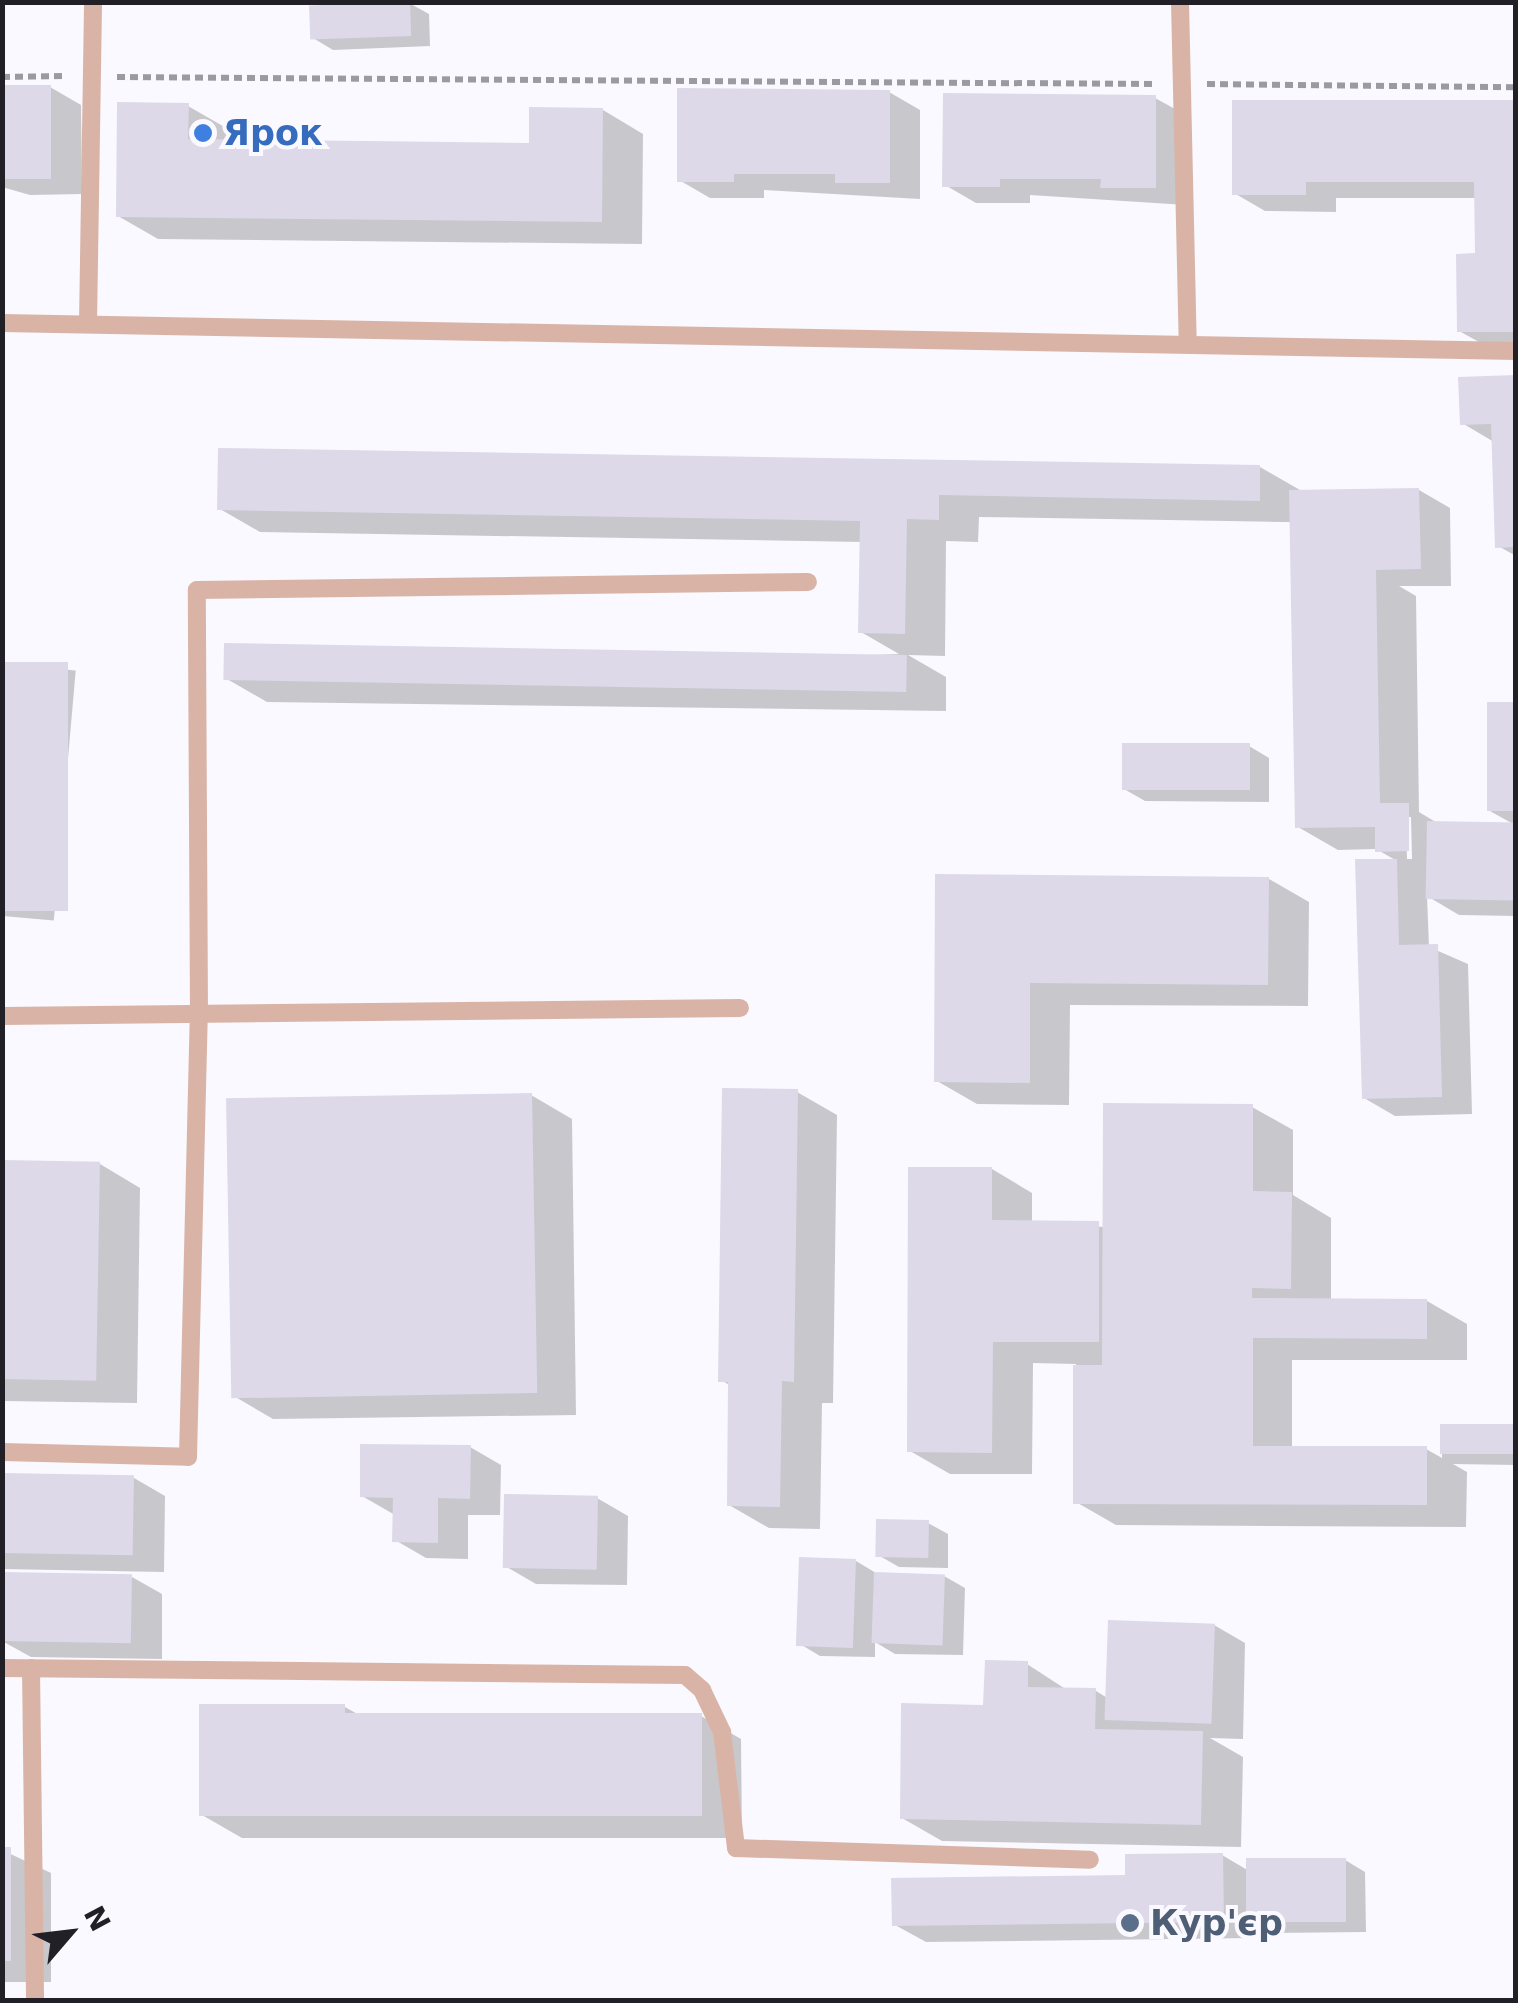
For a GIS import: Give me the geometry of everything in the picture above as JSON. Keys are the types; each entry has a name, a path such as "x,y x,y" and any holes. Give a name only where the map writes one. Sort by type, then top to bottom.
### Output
{"lane":[{"path":"88,324 93,2"},
{"path":"1180,2 1188,344"},
{"path":"2,323 1516,350"},
{"path":"2,1452 188,1457 199,1014 198,590 808,582"},
{"path":"2,1016 740,1008"},
{"path":"2,1668 671,1673 702,1690 714,1710 736,1848 1090,1860"},
{"path":"31,1668 35,2000"}],"path":[{"path":"2,76 1516,86"}],"building":[{"path":"410,2 411,36 310,40 309,6"},
{"path":"2,85 51,85 51,179 2,179"},
{"path":"677,88 890,90 890,183 835,183 835,174 734,174 734,182 677,182"},
{"path":"943,93 1156,95 1156,188 1100,188 1101,179 1000,179 1000,187 942,187"},
{"path":"1232,100 1516,100 1516,332 1457,332 1456,254 1475,253 1474,182 1306,182 1306,195 1232,195"},
{"path":"117,102 189,103 188,139 529,143 529,107 603,108 602,222 116,217"},
{"path":"1516,375 1516,547 1495,548 1491,424 1460,425 1458,377"},
{"path":"218,448 1260,465 1260,501 939,495 939,520 907,519 905,634 858,633 860,521 217,510"},
{"path":"1419,488 1421,569 1376,570 1380,803 1409,803 1409,851 1375,852 1375,827 1295,828 1289,490"},
{"path":"224,643 907,655 906,692 223,680"},
{"path":"2,662 68,662 68,911 2,911"},
{"path":"1487,702 1516,702 1516,811 1487,811"},
{"path":"1122,743 1250,743 1250,790 1122,790"},
{"path":"1427,821 1516,823 1515,901 1426,899"},
{"path":"1355,859 1397,859 1399,945 1438,944 1442,1097 1362,1099"},
{"path":"935,874 1269,877 1268,985 1030,983 1030,1083 934,1082"},
{"path":"722,1088 798,1089 794,1382 782,1381 780,1507 727,1506 728,1382 718,1382"},
{"path":"532,1093 537,1393 231,1398 226,1098"},
{"path":"1103,1103 1253,1104 1253,1191 1292,1192 1291,1289 1252,1288 1252,1298 1427,1299 1427,1339 1253,1338 1253,1446 1427,1446 1427,1505 1073,1504 1073,1365 1102,1365"},
{"path":"2,1160 100,1162 96,1381 2,1379"},
{"path":"908,1167 992,1167 992,1220 1099,1221 1099,1342 993,1342 992,1453 907,1452"},
{"path":"1440,1424 1516,1424 1516,1454 1440,1454"},
{"path":"360,1444 471,1445 470,1499 438,1498 438,1543 392,1542 393,1498 360,1497"},
{"path":"2,1473 134,1475 133,1555 2,1553"},
{"path":"504,1494 598,1496 597,1570 503,1568"},
{"path":"876,1519 929,1520 928,1558 875,1557"},
{"path":"799,1557 856,1559 853,1648 796,1646"},
{"path":"2,1572 132,1574 131,1643 2,1641"},
{"path":"874,1572 945,1574 942,1645 872,1643"},
{"path":"1108,1620 1215,1624 1211,1724 1105,1720"},
{"path":"985,1660 1028,1661 1028,1687 1096,1688 1095,1729 1203,1731 1201,1825 900,1819 901,1703 983,1705"},
{"path":"199,1704 345,1704 345,1713 702,1713 702,1816 199,1816"},
{"path":"2,1847 11,1847 11,1961 2,1961"},
{"path":"1223,1853 1224,1922 892,1926 891,1878 1125,1875 1125,1854"},
{"path":"1246,1858 1346,1858 1346,1922 1246,1922"}],"place":[{"name":"Ярок","path":"203,133"},
{"name":"Кур'єр","path":"1130,1923"}]}
